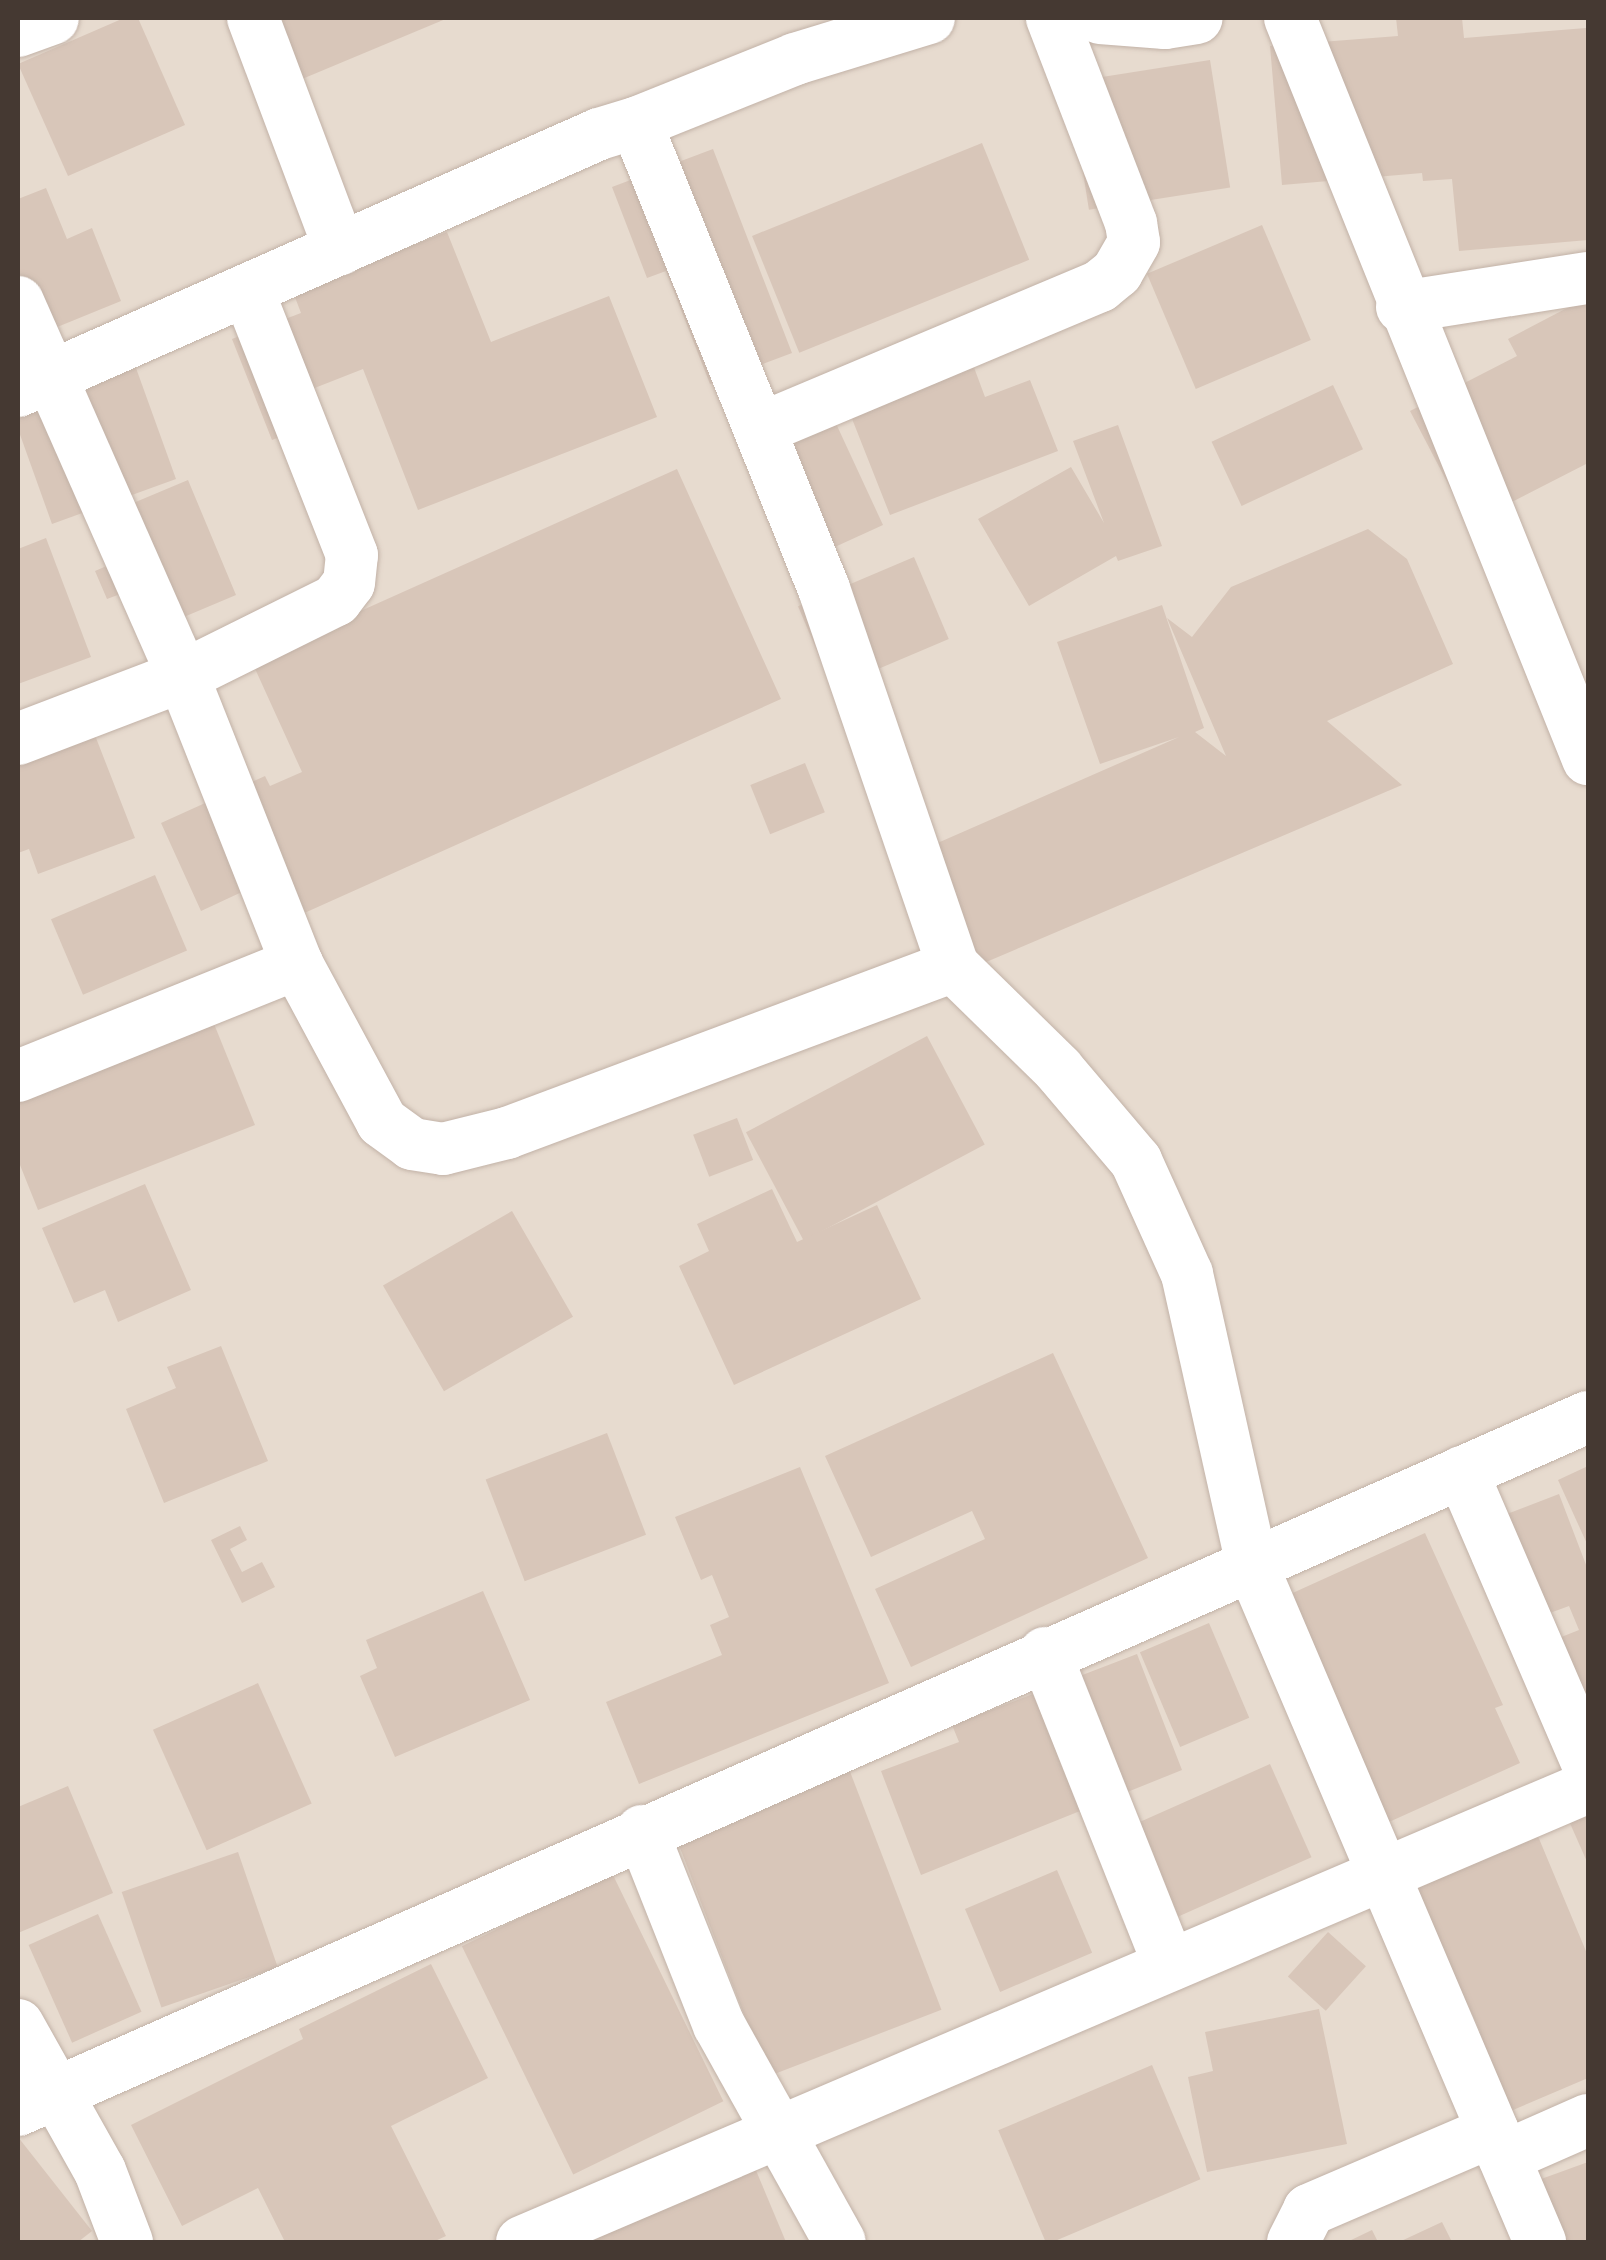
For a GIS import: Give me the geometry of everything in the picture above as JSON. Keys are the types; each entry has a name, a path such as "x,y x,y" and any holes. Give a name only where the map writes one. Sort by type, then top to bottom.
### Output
{"street":[{"path":"18,31 53,18"},
{"path":"253,18 340,250"},
{"path":"34,384 636,123 795,59 929,18"},
{"path":"760,429 1100,286 1117,272 1134,242 1131,223 1052,18"},
{"path":"1100,18 1197,18"},
{"path":"1290,18 1402,306 1588,759"},
{"path":"636,123 824,590 954,966 1058,1068 1136,1162 1187,1274 1252,1565 1540,2242"},
{"path":"1402,306 1588,278"},
{"path":"18,740 184,676 336,600 349,584 352,556 248,291"},
{"path":"18,302 34,384 184,676 297,964 382,1122 412,1144 443,1149 506,1132 954,966"},
{"path":"18,1076 297,964"},
{"path":"38,2103 642,1831 1588,1417"},
{"path":"1462,1472 1588,1765"},
{"path":"1044,1654 1169,1965"},
{"path":"522,2242 592,2227 774,2132 1588,1787"},
{"path":"642,1831 719,2026 774,2132 840,2242"},
{"path":"18,2025 38,2103 127,2242"},
{"path":"1293,2242 1309,2210 1499,2144 1588,2120"}],"shaded area":[{"path":"18,18 1588,18 1588,2242 18,2242"}],"building":[{"path":"124,18 138,18 185,125 68,176 18,64"},
{"path":"239,18 448,18 271,92"},
{"path":"1396,18 1462,18 1464,38 1586,28 1588,240 1459,251 1452,179 1423,181 1422,173 1282,185 1270,46 1398,36"},
{"path":"1210,60 1230,187 1089,210 1069,82"},
{"path":"982,143 1029,260 799,353 752,236"},
{"path":"713,149 792,353 710,384 666,271 647,278 612,187"},
{"path":"46,188 67,239 92,228 121,301 18,343 18,199"},
{"path":"1262,225 1311,340 1196,389 1147,274"},
{"path":"447,232 491,342 609,296 657,417 418,510 363,369 307,391 318,422 272,440 232,339 301,313 293,292"},
{"path":"1588,297 1588,463 1469,524 1410,411 1517,356 1508,339"},
{"path":"969,354 985,397 1030,380 1058,451 890,515 845,401"},
{"path":"136,368 176,479 52,524 18,429 18,410"},
{"path":"1333,385 1363,449 1242,506 1212,442"},
{"path":"820,389 883,525 791,567 775,448"},
{"path":"1118,425 1162,546 1118,561 1116,556 1029,606 978,519 1071,467 1104,523 1073,441"},
{"path":"677,469 781,699 262,932 244,891 201,911 161,823 265,776 270,786 302,772 251,660"},
{"path":"188,480 236,595 153,630 136,588 107,599 95,571 118,561 100,517"},
{"path":"1368,529 1407,559 1453,664 1327,721 1402,785 958,974 917,852 1179,737 1100,764 1057,642 1162,605 1204,728 1195,732 1226,756 1167,618 1192,637 1231,587"},
{"path":"46,538 91,657 18,684 18,549"},
{"path":"914,557 949,639 833,688 798,606"},
{"path":"91,725 135,838 38,874 29,849 18,853 18,753"},
{"path":"805,763 825,812 770,834 750,785"},
{"path":"155,875 187,950 83,995 51,919"},
{"path":"210,1014 255,1125 38,1210 18,1160 18,1090"},
{"path":"927,1036 985,1145 804,1241 746,1132"},
{"path":"737,1118 753,1160 709,1177 693,1135"},
{"path":"145,1184 191,1290 118,1322 105,1290 74,1303 42,1228"},
{"path":"772,1189 797,1242 877,1205 921,1299 734,1385 679,1266 709,1251 697,1224"},
{"path":"512,1211 573,1317 444,1391 383,1286"},
{"path":"221,1346 268,1461 164,1503 126,1409 176,1388 167,1367"},
{"path":"1053,1353 1148,1558 911,1667 875,1589 985,1539 972,1511 871,1557 825,1456"},
{"path":"607,1433 646,1535 525,1581 486,1480"},
{"path":"1588,1466 1588,1546 1558,1480"},
{"path":"800,1467 889,1683 639,1784 606,1702 722,1655 710,1625 729,1617 712,1575 701,1580 675,1517"},
{"path":"1559,1494 1588,1570 1588,1730 1521,1653 1579,1630 1569,1606 1517,1625 1478,1525"},
{"path":"240,1526 247,1540 230,1549 242,1572 262,1562 275,1587 242,1603 211,1540"},
{"path":"1425,1533 1503,1705 1495,1708 1520,1763 1349,1840 1246,1614"},
{"path":"483,1591 530,1700 395,1757 360,1676 377,1668 366,1640"},
{"path":"1209,1623 1249,1718 1180,1747 1140,1652"},
{"path":"1137,1654 1182,1770 921,1875 881,1771 959,1742 952,1725"},
{"path":"258,1683 312,1804 207,1850 153,1730"},
{"path":"1270,1764 1311,1857 1150,1929 1108,1836"},
{"path":"849,1769 941,2010 768,2077 675,1836"},
{"path":"68,1786 113,1893 18,1933 18,1807"},
{"path":"1588,1791 1588,1864 1561,1803"},
{"path":"1535,1829 1588,1956 1588,2078 1480,2124 1447,2046 1480,2032 1468,2005 1430,2022 1376,1896"},
{"path":"238,1852 278,1967 161,2007 122,1892"},
{"path":"1057,1870 1092,1953 1000,1992 965,1909"},
{"path":"612,1873 723,2101 573,2175 462,1946"},
{"path":"98,1914 142,2012 72,2043 29,1945"},
{"path":"1328,1932 1366,1966 1326,2011 1288,1977"},
{"path":"431,1964 488,2078 391,2126 446,2236 433,2242 285,2242 258,2188 182,2226 131,2125 303,2039 299,2029"},
{"path":"1319,2009 1347,2144 1207,2172 1188,2077 1213,2071 1205,2032"},
{"path":"1152,2065 1200,2179 1046,2242 998,2130"},
{"path":"18,2137 92,2231 78,2242 18,2242"},
{"path":"1588,2162 1588,2242 1542,2242 1522,2186"},
{"path":"755,2168 786,2242 593,2242 590,2237"},
{"path":"1442,2222 1452,2242 1399,2242"},
{"path":"1372,2230 1378,2242 1347,2242"}]}
